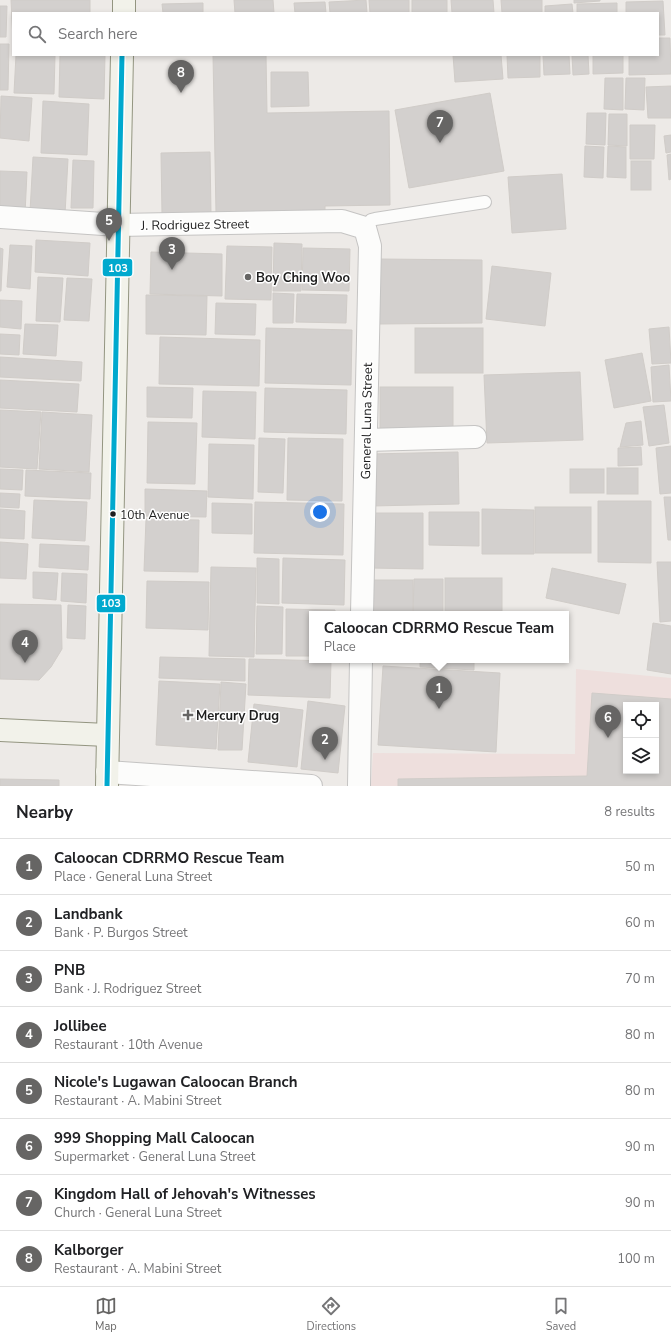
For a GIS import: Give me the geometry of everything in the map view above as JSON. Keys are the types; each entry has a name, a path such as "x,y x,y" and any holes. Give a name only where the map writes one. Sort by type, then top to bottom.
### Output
{"main road":[{"path":"124,0 124,12"},
{"path":"107,779 122,56"},
{"path":"0,730 107,735"}],"street":[{"name":"J. Rodriguez Street","path":"0,217 118,225 342,221 365,228"},
{"name":"General Luna Street","path":"362,611 370,246 365,228"},
{"path":"366,440 475,437"},
{"path":"359,786 361,663"},
{"path":"107,779 311,786"}],"lane":[{"path":"365,228 371,220 375,219 484,202"}],"shaded area":[{"path":"576,669 671,678 671,786 371,786 373,753 575,754"}],"building":[{"path":"11,0 90,0 90,12 12,12 12,20"},
{"path":"234,0 273,0 274,12 235,12"},
{"path":"366,0 367,12 330,12 329,2"},
{"path":"369,0 409,0 409,12 370,12"},
{"path":"412,0 447,0 447,12 412,12"},
{"path":"451,0 493,0 494,12 452,12"},
{"path":"501,0 542,0 542,12 502,12"},
{"path":"574,0 600,0 600,1 574,3"},
{"path":"663,1 665,35 659,35 659,12 626,12 626,2"},
{"path":"325,2 326,12 295,12 294,3"},
{"path":"203,3 203,12 163,12 162,4"},
{"path":"617,3 617,12 577,12 577,4"},
{"path":"572,4 573,12 545,12 545,6"},
{"path":"0,6 7,6 6,37 0,37"},
{"path":"659,38 670,38 671,74 629,75 629,56 659,56"},
{"path":"0,44 9,44 8,90 0,90"},
{"path":"16,56 55,56 54,94 14,93"},
{"path":"60,56 105,56 104,99 59,97"},
{"path":"213,56 266,56 267,113 389,111 390,205 325,206 325,212 216,213"},
{"path":"453,56 501,56 503,79 455,82"},
{"path":"507,56 540,56 540,77 508,78"},
{"path":"543,56 569,56 570,74 544,75"},
{"path":"572,56 588,56 589,74 573,75"},
{"path":"593,56 623,56 623,73 593,74"},
{"path":"271,72 308,72 309,106 271,107"},
{"path":"605,78 623,78 623,110 604,109"},
{"path":"626,78 645,78 644,110 625,109"},
{"path":"671,86 671,118 648,118 646,87"},
{"path":"490,93 504,171 409,188 395,110"},
{"path":"1,96 32,98 29,141 0,138"},
{"path":"43,101 89,104 87,155 41,153"},
{"path":"587,113 606,113 605,145 586,144"},
{"path":"609,114 627,114 627,146 608,145"},
{"path":"630,125 655,125 654,159 630,159"},
{"path":"671,135 671,152 666,153 664,136"},
{"path":"585,146 604,147 603,178 584,177"},
{"path":"608,146 626,147 626,178 607,177"},
{"path":"210,152 211,214 162,214 161,153"},
{"path":"671,154 671,179 669,180 667,155"},
{"path":"33,157 68,159 65,214 30,212"},
{"path":"73,160 94,161 93,208 71,208"},
{"path":"631,161 651,161 651,190 631,190"},
{"path":"0,171 27,172 25,214 0,213"},
{"path":"562,174 566,229 512,233 508,177"},
{"path":"36,240 90,243 88,276 35,272"},
{"path":"274,243 302,244 301,291 273,291"},
{"path":"10,245 32,246 30,289 7,287"},
{"path":"227,246 272,247 271,300 225,299"},
{"path":"0,248 3,249 1,291 0,291"},
{"path":"303,248 350,249 349,291 302,290"},
{"path":"151,252 222,254 222,296 150,294"},
{"path":"379,259 482,260 482,323 379,324"},
{"path":"492,266 551,273 545,326 486,319"},
{"path":"38,277 63,278 60,322 36,321"},
{"path":"67,278 92,279 89,321 64,320"},
{"path":"273,293 294,294 293,323 273,323"},
{"path":"297,294 347,295 346,323 296,322"},
{"path":"146,295 207,296 206,335 146,334"},
{"path":"0,300 22,301 21,329 0,327"},
{"path":"216,303 256,304 255,335 215,334"},
{"path":"25,324 58,325 56,356 23,354"},
{"path":"669,327 671,363 652,364 649,329"},
{"path":"266,328 352,330 351,385 265,383"},
{"path":"415,328 483,328 483,373 415,373"},
{"path":"0,334 20,335 19,355 0,354"},
{"path":"160,337 260,340 259,386 159,384"},
{"path":"642,353 651,401 614,408 605,360"},
{"path":"0,357 82,362 81,381 0,377"},
{"path":"669,365 671,401 653,402 651,367"},
{"path":"580,372 583,440 487,443 484,375"},
{"path":"0,380 79,384 77,412 0,408"},
{"path":"147,387 193,388 192,418 147,417"},
{"path":"380,387 453,387 453,434 380,434"},
{"path":"265,388 347,390 346,434 264,432"},
{"path":"203,391 256,392 255,439 202,437"},
{"path":"664,405 669,443 649,446 643,407"},
{"path":"0,410 41,412 37,469 0,467"},
{"path":"42,412 92,415 89,472 39,469"},
{"path":"641,421 643,445 620,447 626,423"},
{"path":"148,422 197,423 195,484 147,483"},
{"path":"259,438 285,439 283,493 258,492"},
{"path":"288,438 343,439 342,501 287,500"},
{"path":"209,444 254,445 253,499 208,497"},
{"path":"671,446 671,493 660,494 656,448"},
{"path":"641,447 642,465 618,466 618,448"},
{"path":"458,452 459,504 372,506 371,454"},
{"path":"607,468 638,468 638,494 607,494"},
{"path":"0,469 23,470 22,490 0,489"},
{"path":"570,469 604,469 604,493 570,493"},
{"path":"26,470 91,473 90,499 25,496"},
{"path":"145,489 207,491 206,517 145,516"},
{"path":"0,493 20,494 19,508 0,507"},
{"path":"664,497 671,497 671,540 668,540"},
{"path":"34,500 87,502 85,541 32,538"},
{"path":"598,501 651,501 651,563 598,562"},
{"path":"255,502 344,504 343,555 254,553"},
{"path":"212,503 252,504 252,534 212,533"},
{"path":"535,507 591,507 591,553 535,553"},
{"path":"0,509 25,511 24,539 0,538"},
{"path":"482,509 534,510 534,554 482,554"},
{"path":"429,512 479,512 479,546 429,545"},
{"path":"371,513 423,513 423,569 371,568"},
{"path":"146,519 199,520 198,572 144,571"},
{"path":"0,542 28,544 26,579 0,578"},
{"path":"40,544 89,546 88,570 39,567"},
{"path":"257,558 279,559 279,604 257,603"},
{"path":"283,558 345,560 344,605 282,603"},
{"path":"657,562 671,562 671,621 660,622"},
{"path":"211,567 256,568 254,657 209,656"},
{"path":"552,568 626,584 619,614 546,598"},
{"path":"33,572 58,573 56,600 33,598"},
{"path":"62,573 87,574 86,603 61,601"},
{"path":"445,578 502,578 502,611 445,611"},
{"path":"414,579 443,579 443,611 413,611"},
{"path":"372,580 413,580 413,611 372,611"},
{"path":"147,581 209,582 208,630 146,628"},
{"path":"0,604 61,605 62,649 51,667 39,680 0,679"},
{"path":"68,605 86,606 85,639 67,638"},
{"path":"257,606 283,607 282,654 256,654"},
{"path":"286,609 335,610 309,611 309,656 286,656"},
{"path":"653,623 671,626 671,674 647,670"},
{"path":"160,657 245,659 245,681 159,678"},
{"path":"249,659 309,660 309,663 331,663 330,698 248,695"},
{"path":"420,663 474,663 474,670 420,667"},
{"path":"383,666 500,673 496,752 378,745"},
{"name":"Mercury Drug","path":"159,681 220,684 216,749 156,745"},
{"path":"221,682 246,684 242,750 218,750"},
{"path":"592,693 671,699 671,786 398,786 398,779 587,776"},
{"path":"308,701 345,706 338,773 301,769"},
{"path":"254,704 303,710 297,767 248,762"},
{"path":"0,779 59,780 59,786 0,786"}],"transit line":[{"name":"103","path":"107,786 122,56"}],"place":[{"name":"Kalborger","path":"181,93"},
{"name":"Kingdom Hall of Jehovah's Witnesses","path":"440,143"},
{"name":"Nicole's Lugawan Caloocan Branch","path":"109,241"},
{"name":"PNB","path":"172,270"},
{"name":"Boy Ching Woo","path":"248,277"},
{"name":"10th Avenue","path":"113,514"},
{"name":"Jollibee","path":"25,663"},
{"name":"Caloocan CDRRMO Rescue Team","path":"439,709"},
{"name":"Mercury Drug","path":"188,715"},
{"name":"999 Shopping Mall Caloocan","path":"608,738"},
{"name":"Landbank","path":"325,760"}]}
